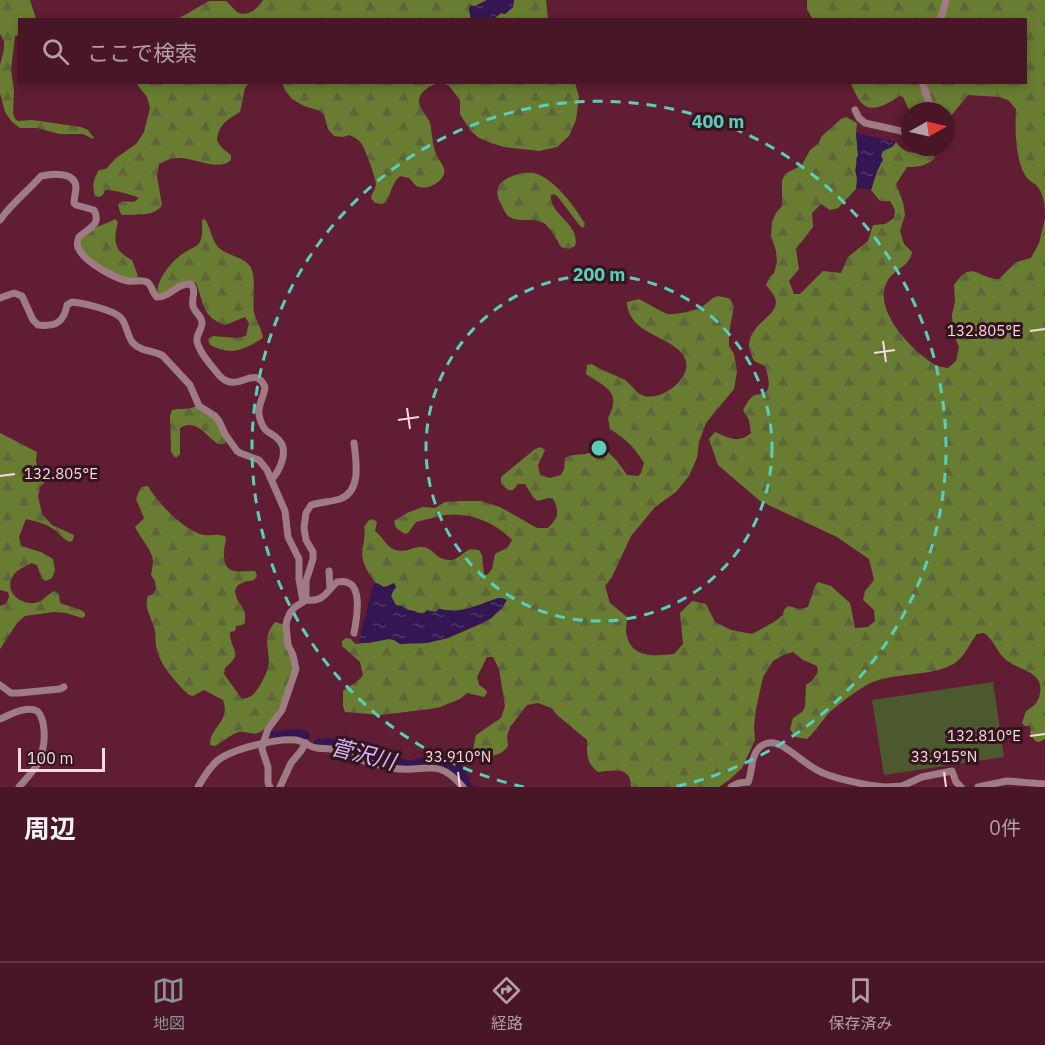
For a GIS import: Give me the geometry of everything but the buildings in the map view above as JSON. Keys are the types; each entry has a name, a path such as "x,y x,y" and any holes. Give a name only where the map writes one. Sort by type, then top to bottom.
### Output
{"street":[{"path":"940,18 946,0"},
{"path":"923,84 929,102"},
{"path":"855,110 865,123 901,131"},
{"path":"0,220 41,176 68,176 75,181 74,203 94,210 97,218 93,227 79,237 80,252 114,277 148,282 153,294 157,297 170,294 182,284 191,284 195,294 192,305 201,318 202,325 197,336 199,348 221,377 231,384 256,377 265,387 259,407 259,417 265,431 279,440 283,450 281,466 272,479"},
{"path":"0,298 14,294 22,296 33,320 38,325 50,325 60,321 67,305 72,302 113,312 122,320 134,345 163,356 190,385 198,406 219,420 225,434 237,451 264,464 285,511 288,537 299,559 299,579 305,601"},
{"path":"305,601 306,581 313,559 313,552 305,535 306,513 311,505 338,500 352,489 356,478 354,443"},
{"path":"329,570 330,588"},
{"path":"269,785 263,744 268,729 282,710 296,669 288,645 286,625 290,613 305,601 315,601 324,597 337,582 350,583 356,592 354,633"},
{"path":"1,687 10,693 64,687"},
{"path":"0,719 20,710 37,711 41,716 45,740 44,750 35,768 19,787"},
{"path":"198,787 218,760 234,752 289,740 298,740 315,748 334,750 392,768 438,768 451,774 463,787"},
{"path":"280,787 291,763 306,743"},
{"path":"731,787 739,783 750,784 754,756 759,748 767,743 777,743 818,771 872,786 902,786 922,777 952,771 956,782 961,787"},
{"path":"978,787 1007,781 1045,784"}],"green space":[{"path":"0,0 30,0 36,18 18,18 18,35 15,36 11,70 15,119 81,127 88,130 93,139 83,134 60,134 37,128 20,128 12,122 5,112 0,93 0,65 4,41 0,34"},
{"path":"263,0 487,0 469,9 471,18 179,18 209,1 226,1 241,14 255,9"},
{"path":"514,0 546,0 548,18 495,18 513,7"},
{"path":"807,0 1045,0 1045,217 1041,192 1026,176 1019,160 1016,143 1016,109 1008,100 999,97 968,95 955,111 955,102 905,102 900,96 882,106 872,108 863,104 851,84 1027,84 1027,18 812,18 807,9"},
{"path":"137,84 248,84 245,88 240,112 224,123 218,135 217,140 222,148 231,155 231,160 219,165 175,158 159,164 157,176 162,205 150,213 122,215 118,204 123,201 134,202 139,198 108,190 105,190 99,197 95,196 95,177 99,170 106,169 116,158 136,144 144,132 150,108 147,97"},
{"path":"282,84 438,84 423,92 419,103 430,123 435,151 444,167 442,178 433,185 421,188 409,178 400,176 393,185 386,202 375,203 371,198 376,181 361,143 349,135 334,136 328,129 324,115 320,111 292,99"},
{"path":"445,84 575,84 579,97 576,120 569,136 557,147 539,151 504,147 479,138 470,130 460,114 460,100"},
{"path":"846,117 857,123 858,155 855,171 858,179 856,189 838,208 830,210 821,204 812,213 813,227 796,249 799,269 789,281 794,294 800,294 823,271 841,273 848,257 868,241 873,225 885,224 894,218 895,210 890,201 880,201 871,190 876,171 883,160 881,156 883,150 892,147 896,142 901,148 901,156 934,156 935,158 922,166 907,167 896,184 905,215 900,231 904,244 912,252 908,261 888,280 884,291 884,303 896,328 905,339 936,365 948,368 956,361 959,347 953,332 954,285 960,277 971,271 999,279 1016,262 1031,258 1039,243 1045,219 1045,739 1035,741 1030,733 1031,728 1022,723 1026,711 1038,699 1040,685 1038,680 1034,675 1005,659 984,633 977,634 959,660 945,668 887,678 865,686 831,711 807,739 795,737 790,729 793,718 805,707 806,685 818,672 817,666 803,660 793,652 783,655 773,661 763,677 756,709 755,740 742,768 719,787 631,787 625,772 598,772 589,762 587,740 551,708 538,703 527,705 510,727 507,736 508,746 500,753 492,756 473,750 476,735 501,718 505,706 499,669 493,657 487,657 477,677 479,685 486,690 484,697 467,693 460,699 440,707 381,715 345,712 343,691 363,675 360,662 342,646 342,641 346,638 357,644 389,639 400,644 448,638 483,623 502,608 502,598 461,611 440,609 435,612 416,613 402,606 396,606 391,596 396,587 394,583 386,588 378,585 363,560 364,527 369,520 373,519 377,522 375,531 392,549 401,551 419,547 426,548 441,558 450,560 456,559 470,549 479,550 482,555 484,574 487,575 492,569 495,554 508,547 512,540 490,523 463,515 445,515 416,522 405,534 396,528 394,521 423,507 435,508 445,502 481,501 500,507 537,528 548,528 557,515 553,499 538,501 525,484 518,484 513,490 508,490 501,484 501,477 535,449 541,447 545,450 538,465 540,475 550,478 561,475 565,458 603,450 606,450 617,461 627,475 638,476 641,473 644,463 641,458 629,444 610,429 608,418 613,402 610,391 586,374 587,365 592,364 625,380 638,393 645,396 662,394 683,376 686,361 681,353 674,346 644,329 630,314 627,302 639,299 662,312 671,314 698,308 716,296 730,299 734,306 729,346 734,354 737,371 734,389 706,423 699,442 697,458 689,476 676,492 655,507 631,536 612,577 605,586 610,603 627,617 626,632 632,647 644,654 674,654 683,644 680,613 692,601 706,604 715,622 731,630 752,634 783,615 788,606 800,609 808,607 818,582 831,586 850,603 855,628 868,627 875,621 874,610 863,600 865,591 874,580 869,559 837,537 760,501 718,465 709,439 715,432 738,439 751,433 749,420 743,410 753,396 767,391 769,385 765,366 754,361 749,347 754,332 770,315 776,304 774,296 766,285 774,273 777,262 771,236 772,222 782,206 782,181 785,174 802,165 810,150 841,119"},
{"path":"522,173 534,173 544,177 558,188 576,210 585,224 583,228 558,197 551,195 555,208 574,232 575,246 569,249 561,247 550,229 541,222 516,220 508,216 497,191 505,179"},
{"path":"204,218 218,247 247,263 252,271 254,312 263,338 237,350 225,350 210,345 208,339 213,336 236,338 246,336 249,323 245,317 225,325 217,322 208,313 196,283 191,281 161,297 157,293 163,275 172,264 182,254 199,244"},
{"path":"115,219 118,222 116,245 126,257 132,260 137,278 115,275 88,258 80,247 82,239 93,228"},
{"path":"194,407 212,412 226,439 225,444 218,444 201,429 186,425 180,428 180,454 176,458 171,451 170,416 172,410"},
{"path":"0,433 37,452 37,466 43,474 44,483 40,487 38,496 42,514 52,525 74,535 70,542 48,526 26,519 19,537 21,546 41,552 53,559 55,570 52,578 46,581 42,579 37,565 31,563 15,573 11,579 11,590 17,598 28,603 43,600 55,591 59,594 60,603 81,610 85,616 82,618 54,612 25,616 17,623 0,649 0,606 6,604 9,597 8,592 0,590"},
{"path":"148,486 165,508 188,528 204,535 226,537 224,560 229,569 255,571 257,576 254,580 243,582 235,592 245,612 245,623 236,626 235,631 230,632 235,655 225,668 224,674 242,699 253,694 267,671 269,662 267,640 271,628 275,622 285,627 293,659 290,680 276,713 258,733 239,732 215,746 210,745 213,733 224,714 223,700 204,690 193,696 189,695 174,679 157,652 154,627 147,605 148,596 156,589 151,575 153,560 135,527 144,518 136,499 141,487"},
{"path":"993,682 1004,757 884,775 872,700"}],"water":[{"path":"487,0 514,0 513,7 505,14 501,13 494,18 471,18 470,5 475,6"},
{"path":"856,133 896,142 892,147 883,151 881,156 883,160 871,190 856,189 858,155"},
{"path":"374,582 385,587 394,583 396,587 391,596 396,605 423,614 427,610 435,612 439,609 462,610 498,598 507,600 490,619 448,638 427,643 400,644 389,639 361,643 359,640"}],"waterway":[{"name":"菅沢川","path":"269,737 295,734 305,736"},
{"name":"菅沢川","path":"318,744 329,743 350,751 405,765 436,762 458,769 468,787"}]}
